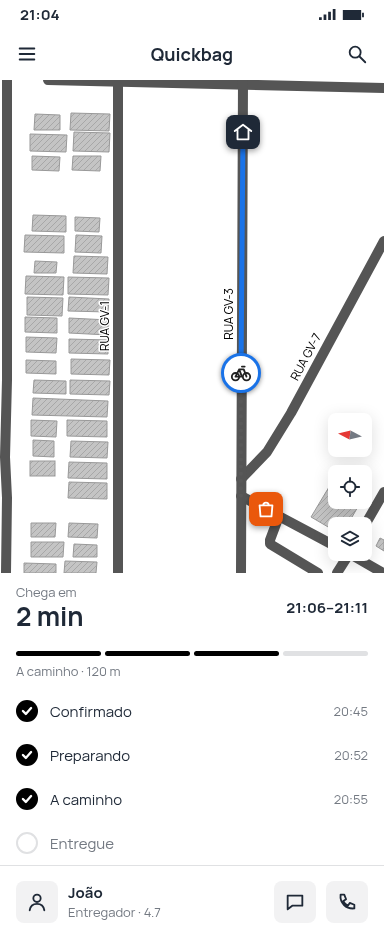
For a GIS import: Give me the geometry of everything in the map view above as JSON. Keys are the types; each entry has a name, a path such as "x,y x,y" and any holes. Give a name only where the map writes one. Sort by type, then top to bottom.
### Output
{"street":[{"path":"6,573 3,541 8,498 3,460 7,380 7,80"},
{"path":"48,80 319,83 384,88"},
{"name":"RUA GV-1","path":"118,81 118,573"},
{"name":"RUA GV-3","path":"241,573 243,82"},
{"name":"RUA GV-7","path":"241,479 267,452 291,413 384,241"},
{"path":"370,517 384,492"},
{"path":"241,496 328,542"},
{"path":"280,516 270,540 270,544 318,573"},
{"path":"337,573 345,561"},
{"path":"362,561 383,573"}],"building":[{"path":"71,113 110,114 109,131 70,130"},
{"path":"35,114 60,115 60,130 34,130"},
{"path":"74,132 110,133 109,152 73,151"},
{"path":"30,134 67,135 66,152 30,151"},
{"path":"32,156 60,157 59,171 32,170"},
{"path":"73,156 101,156 100,171 72,170"},
{"path":"33,215 66,216 66,232 32,231"},
{"path":"75,217 100,218 99,232 75,231"},
{"path":"25,235 64,236 64,253 24,252"},
{"path":"76,235 102,236 101,253 75,252"},
{"path":"74,256 108,257 107,274 73,273"},
{"path":"35,261 57,262 56,273 34,273"},
{"path":"26,276 64,277 63,295 25,294"},
{"path":"68,277 109,278 108,295 68,294"},
{"path":"27,297 63,298 62,316 27,315"},
{"path":"69,297 109,299 108,312 68,311"},
{"path":"25,317 57,318 57,333 25,332"},
{"path":"69,318 109,320 108,335 69,333"},
{"path":"26,337 57,338 56,353 26,352"},
{"path":"69,339 108,340 108,354 69,353"},
{"path":"71,359 110,360 109,375 71,374"},
{"path":"26,360 56,361 56,374 26,373"},
{"path":"34,380 66,381 66,394 33,393"},
{"path":"70,380 110,381 109,395 70,394"},
{"path":"33,398 108,401 107,417 32,415"},
{"path":"31,420 57,421 56,437 31,436"},
{"path":"67,420 107,421 107,437 67,436"},
{"path":"33,440 54,441 54,457 33,456"},
{"path":"71,441 108,442 107,458 70,457"},
{"path":"30,461 55,461 55,476 30,476"},
{"path":"69,462 107,463 107,479 68,478"},
{"path":"69,482 107,483 107,499 68,498"},
{"path":"328,489 328,509 357,509 352,517 328,517 328,527 311,517"},
{"path":"31,523 56,523 55,537 31,537"},
{"path":"69,523 98,524 97,538 68,537"},
{"path":"380,538 384,540 384,551 376,546"},
{"path":"31,542 64,542 63,557 31,557"},
{"path":"74,544 97,545 97,557 73,557"},
{"path":"65,561 97,562 96,573 64,573"},
{"path":"24,563 56,564 56,573 24,573"}],"way so far":[{"path":"241,373 241,496 266,509"}],"route":[{"path":"241,373 243,132"}]}
